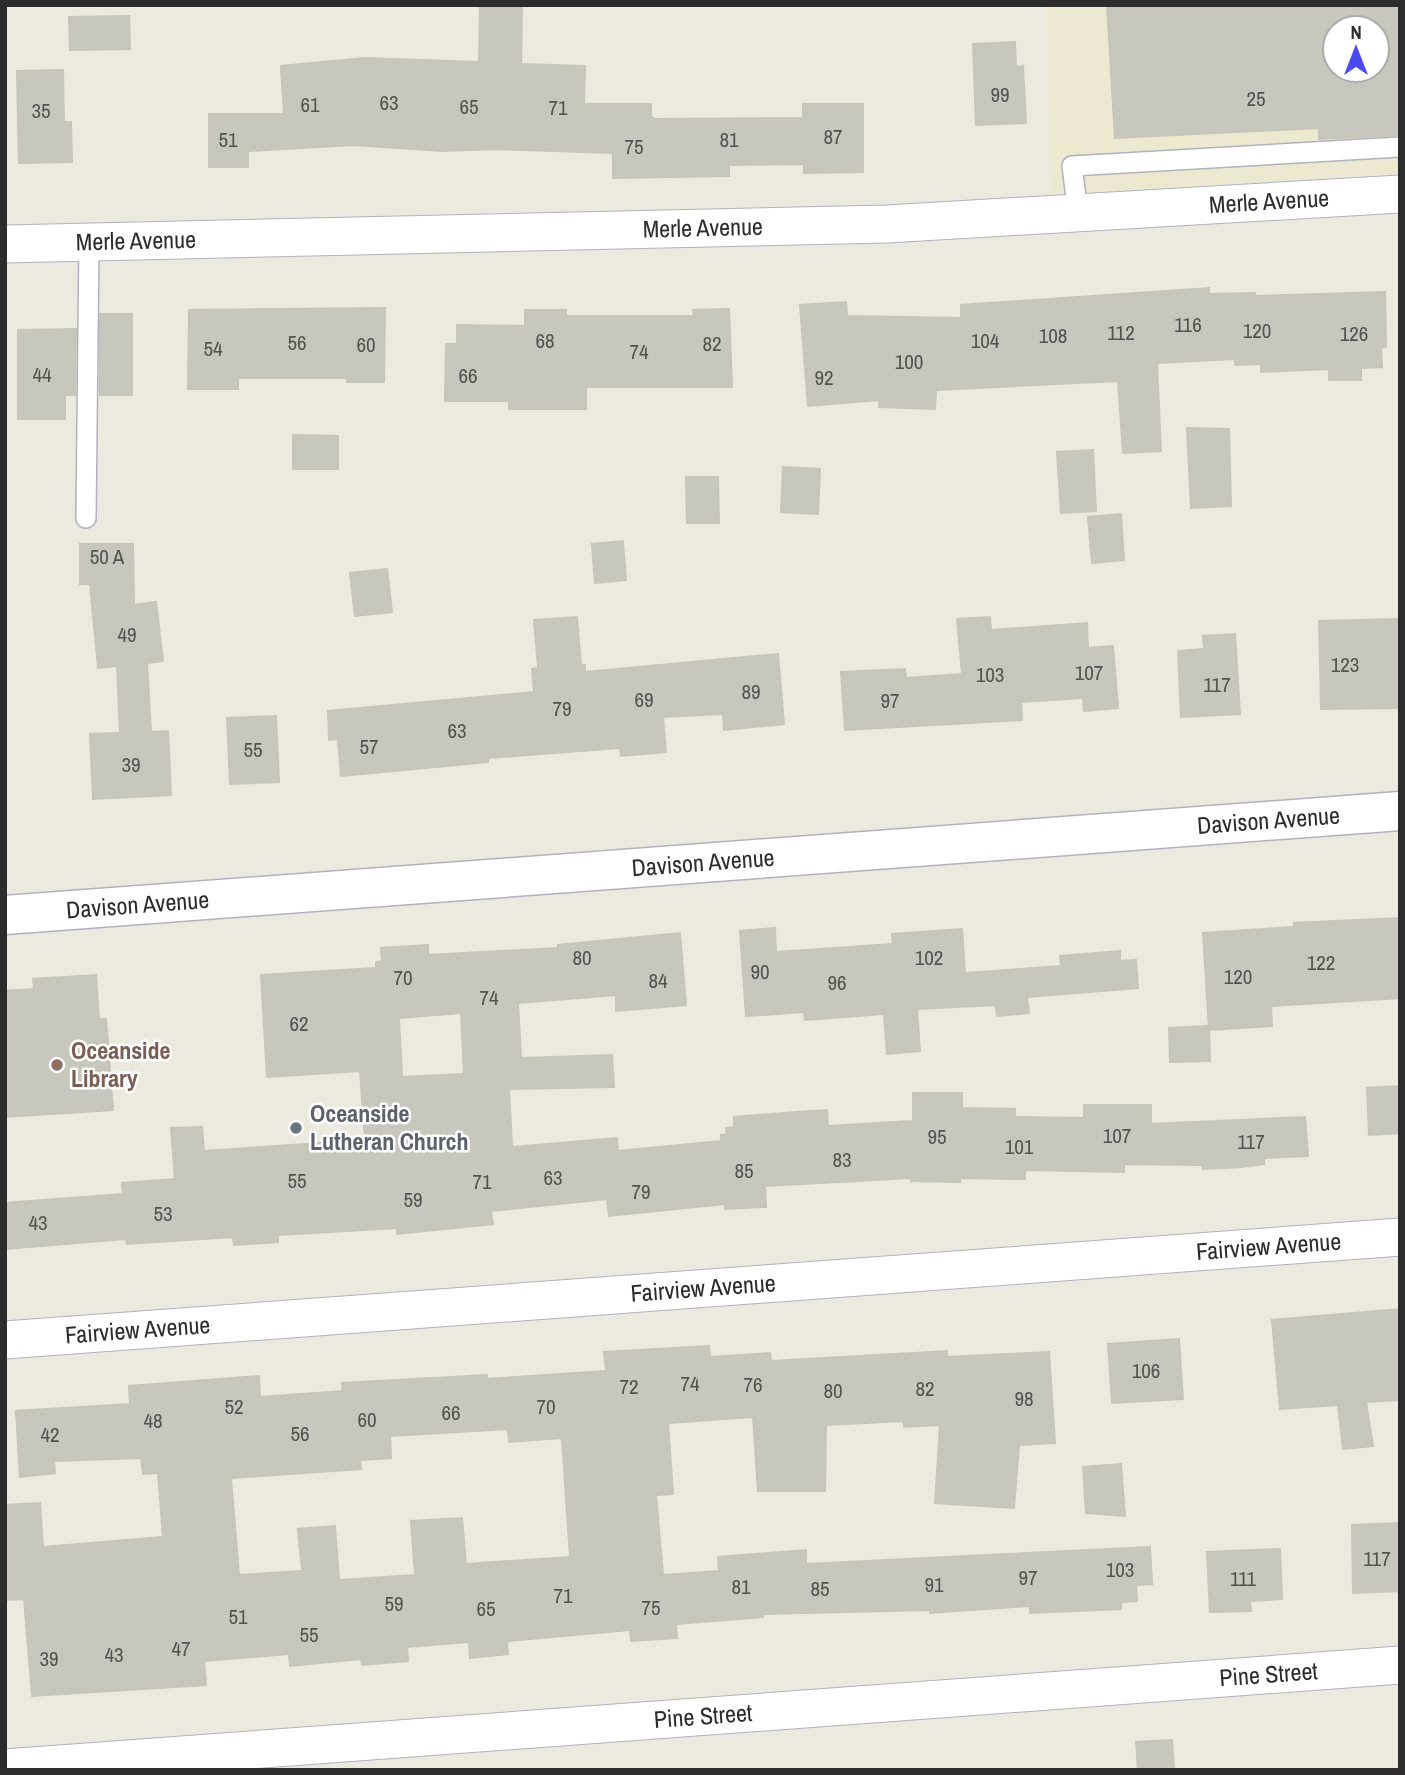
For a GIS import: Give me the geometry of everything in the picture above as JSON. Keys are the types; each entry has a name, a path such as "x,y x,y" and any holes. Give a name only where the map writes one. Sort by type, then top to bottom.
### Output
{"main road":[{"name":"Davison Avenue","path":"5,915 1400,811"}],"street":[{"name":"Merle Avenue","path":"5,244 887,224 1400,194"},
{"name":"Fairview Avenue","path":"5,1340 1400,1237"},
{"name":"Pine Street","path":"5,1768 1400,1665"}],"lane":[{"path":"1078,213 1072,166 1400,146"},
{"path":"86,518 89,243"}],"shaded area":[{"path":"1046,5 1400,5 1400,173 1051,196"}],"building":[{"path":"480,5 522,5 521,64 585,66 584,104 651,104 651,117 655,119 803,118 803,104 863,104 863,172 804,173 804,164 729,165 729,176 613,178 613,153 496,149 443,151 354,145 248,151 248,167 209,167 209,114 284,114 281,66 365,58 479,62"},
{"path":"1107,5 1400,5 1400,135 1319,139 1319,128 1115,138"},
{"path":"129,16 130,49 70,50 69,17"},
{"path":"1015,42 1016,67 1023,66 1026,123 976,125 973,44"},
{"path":"63,70 64,122 71,122 72,162 19,163 17,71"},
{"path":"1209,288 1209,294 1255,293 1255,296 1385,292 1386,347 1381,348 1382,367 1361,368 1361,380 1329,380 1329,369 1261,372 1261,364 1235,365 1235,359 1157,363 1161,451 1123,453 1118,381 936,390 935,409 879,407 879,400 808,406 800,305 846,302 847,316 961,318 961,305"},
{"path":"385,308 384,382 347,382 347,378 238,378 238,389 188,389 189,310"},
{"path":"729,309 732,387 586,387 586,409 509,409 509,401 445,401 446,344 457,344 457,325 525,326 525,310 566,310 566,316 694,316 693,310"},
{"path":"100,314 132,314 132,395 100,395"},
{"path":"76,329 75,395 65,395 65,419 18,419 18,330"},
{"path":"1187,428 1229,429 1231,506 1191,508"},
{"path":"293,435 338,436 338,469 293,469"},
{"path":"1093,450 1096,511 1061,513 1057,452"},
{"path":"783,467 820,469 818,514 781,512"},
{"path":"686,477 718,477 719,523 687,523"},
{"path":"1121,514 1124,560 1092,563 1088,517"},
{"path":"623,541 626,580 595,583 592,544"},
{"path":"80,544 133,544 134,605 156,602 163,661 147,663 151,732 168,731 171,795 93,799 90,734 120,733 117,666 98,668 90,584 80,584"},
{"path":"387,569 392,612 355,616 350,573"},
{"path":"577,617 581,665 585,665 585,672 778,654 784,724 724,730 723,714 663,717 666,752 621,756 620,748 488,758 488,762 341,776 338,739 329,740 328,711 534,692 532,669 538,668 534,620"},
{"path":"990,617 991,630 1087,623 1088,648 1113,646 1118,708 1084,711 1083,698 1021,702 1022,720 845,730 841,672 905,669 906,678 962,674 957,619"},
{"path":"1400,619 1400,708 1321,709 1319,621"},
{"path":"1235,634 1240,714 1181,717 1178,651 1204,649 1203,636"},
{"path":"276,716 279,782 230,784 227,718"},
{"path":"1400,918 1400,998 1271,1006 1272,1026 1209,1030 1203,933 1294,927 1294,923"},
{"path":"775,928 776,952 893,944 892,934 962,929 965,973 1061,966 1060,956 1120,951 1120,961 1136,960 1138,988 1027,997 1029,1013 997,1016 996,1005 917,1009 920,1051 887,1054 884,1014 805,1020 804,1012 746,1016 740,931"},
{"path":"680,933 686,1005 616,1011 616,995 518,1003 521,1058 612,1055 614,1087 509,1089 512,1147 617,1138 618,1151 721,1141 721,1135 727,1134 726,1128 734,1127 734,1117 827,1110 828,1126 913,1121 913,1093 962,1093 962,1108 1015,1109 1015,1117 1084,1118 1084,1105 1151,1105 1151,1124 1305,1117 1308,1156 1264,1158 1264,1164 1203,1169 1202,1165 1124,1164 1124,1172 1025,1170 1025,1179 960,1178 960,1182 911,1181 911,1178 765,1186 766,1207 725,1209 725,1204 609,1216 607,1199 491,1211 493,1224 397,1234 397,1228 278,1235 278,1242 234,1245 233,1237 127,1244 126,1239 5,1249 5,1203 123,1194 122,1183 175,1179 171,1128 202,1127 204,1151 365,1140 360,1071 267,1077 261,975 376,968 376,962 382,961 381,948 428,945 428,955 558,948 558,945","holes":["461,1013 464,1074 402,1077 399,1018"]},
{"name":"Oceanside Library","path":"96,975 99,1019 106,1019 113,1110 5,1117 5,991 34,989 33,979"},
{"path":"1209,1026 1210,1061 1170,1062 1169,1028"},
{"path":"1400,1086 1400,1133 1369,1135 1367,1088"},
{"path":"1400,1309 1400,1400 1366,1402 1373,1446 1343,1449 1338,1405 1280,1409 1272,1320"},
{"path":"1179,1339 1183,1399 1112,1403 1108,1344"},
{"path":"709,1346 710,1357 770,1353 771,1361 947,1351 947,1357 1049,1352 1055,1443 1019,1445 1014,1508 935,1503 940,1425 904,1427 903,1421 826,1425 825,1491 758,1491 753,1417 668,1423 673,1494 656,1495 663,1575 719,1571 718,1557 806,1550 806,1564 1150,1547 1152,1584 1136,1585 1137,1601 1121,1602 1121,1609 1030,1613 1030,1606 930,1613 930,1610 763,1614 763,1617 676,1624 677,1638 631,1641 630,1630 507,1641 508,1654 470,1658 469,1642 407,1647 408,1661 362,1665 361,1659 290,1666 289,1654 204,1661 206,1685 32,1696 24,1599 5,1600 5,1505 40,1503 43,1547 163,1537 158,1473 143,1474 141,1458 54,1461 55,1473 20,1477 16,1411 130,1404 129,1386 259,1376 260,1397 343,1391 342,1383 487,1375 487,1379 606,1371 604,1352","holes":["508,1429 509,1442 562,1438 570,1557 466,1564 462,1518 411,1521 415,1575 339,1580 335,1526 298,1529 302,1571 239,1575 231,1478 361,1469 360,1460 391,1458 390,1436"]},
{"path":"1121,1464 1125,1516 1086,1513 1083,1467"},
{"path":"1400,1523 1400,1591 1353,1593 1352,1525"},
{"path":"1280,1549 1282,1599 1250,1601 1251,1611 1210,1612 1207,1552"},
{"path":"1172,1740 1174,1770 1138,1770 1136,1742"}],"place":[{"name":"Oceanside Library","path":"57,1065"},
{"name":"Oceanside Lutheran Church","path":"296,1128"}]}
